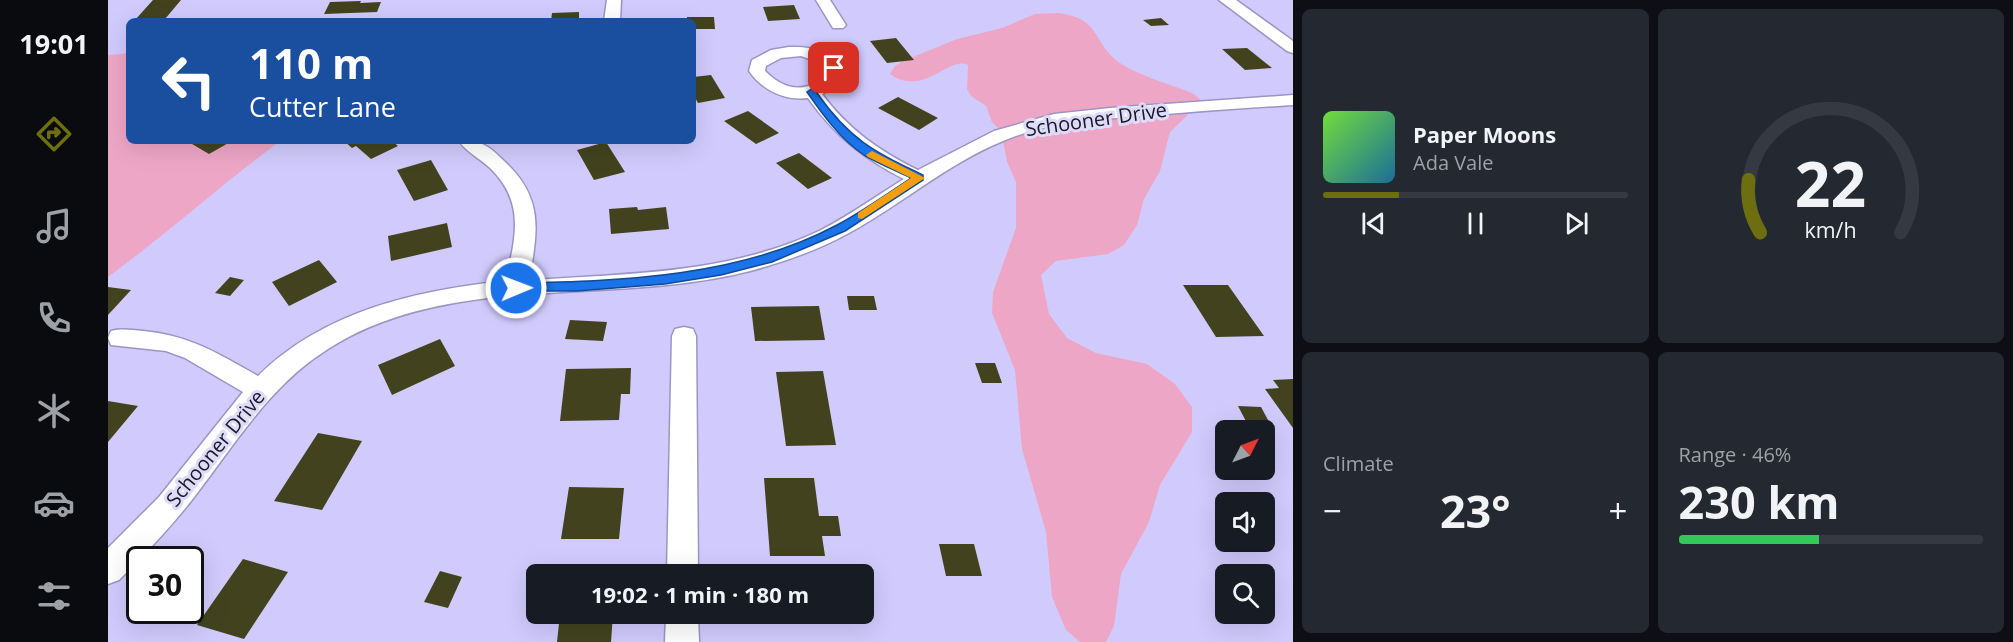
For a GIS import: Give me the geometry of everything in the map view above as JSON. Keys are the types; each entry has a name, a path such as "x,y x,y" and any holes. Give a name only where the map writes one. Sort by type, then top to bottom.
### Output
{"street":[{"path":"612,18 614,0"},
{"path":"824,0 838,25"},
{"path":"1226,0 1293,48"},
{"path":"812,92 837,126 855,143 883,161 919,178"},
{"name":"Schooner Drive","path":"108,569 170,505 224,431 261,390 300,355 353,323 426,301 516,288 577,287 665,279 721,270 772,257 841,228 919,178 996,137 1035,124 1106,114 1293,100"},
{"path":"472,144 509,176 526,207 527,231 516,288"},
{"path":"682,564 684,336"},
{"path":"120,338 166,342 194,351 261,390"},
{"path":"682,624 682,642"}],"shaded area":[{"path":"1058,13 1082,20 1090,26 1111,55 1128,68 1194,94 1202,101 1170,132 1160,171 1144,199 1137,225 1124,245 1108,254 1056,261 1041,275 1049,314 1067,338 1096,353 1147,364 1175,384 1192,407 1192,432 1160,485 1149,522 1121,574 1114,626 1106,642 1080,642 1066,630 1052,597 1046,532 1022,449 1015,370 992,313 993,292 1016,228 1016,182 1007,162 1001,131 992,122 986,106 971,96 967,89 968,65 953,66 925,79 914,81 902,80 890,74 895,66 903,61 957,39 1002,28 1035,14"},
{"path":"126,53 126,144 276,144 108,277 108,55"}],"building":[{"path":"153,0 181,0 166,18 137,18"},
{"path":"361,1 360,3 381,2 377,12 324,14 330,2"},
{"path":"794,5 800,19 768,21 763,7"},
{"path":"579,12 579,18 551,18 552,13"},
{"path":"714,17 715,29 696,29 696,18 687,18"},
{"path":"1161,18 1169,25 1151,26 1143,20"},
{"path":"896,38 914,60 887,63 870,41"},
{"path":"1247,48 1272,68 1245,70 1222,49"},
{"path":"711,75 725,98 698,103 696,77"},
{"path":"898,97 938,118 919,130 878,108"},
{"path":"748,111 779,133 756,144 724,121"},
{"path":"192,144 227,144 209,154"},
{"path":"347,144 396,144 398,146 371,159 356,146 352,148"},
{"path":"607,144 625,172 594,180 577,150"},
{"path":"799,153 832,178 808,189 776,163"},
{"path":"431,160 448,190 414,201 397,170"},
{"path":"637,207 638,210 666,207 669,229 611,234 609,209"},
{"path":"447,223 452,247 391,261 388,236"},
{"path":"319,260 337,282 289,306 272,282"},
{"path":"230,277 244,280 230,296 215,293"},
{"path":"1183,285 1228,285 1264,336 1216,337"},
{"path":"108,287 131,290 108,315"},
{"path":"847,296 874,296 877,310 849,310"},
{"path":"819,306 825,340 755,341 751,307"},
{"path":"570,320 607,322 603,341 565,339"},
{"path":"440,339 455,366 392,395 378,365"},
{"path":"975,363 995,363 1002,383 982,383"},
{"path":"631,368 630,394 621,394 619,420 560,421 566,369"},
{"path":"823,371 836,445 786,446 776,372"},
{"path":"1293,379 1293,428 1265,389 1279,388 1273,380"},
{"path":"108,401 138,406 108,442"},
{"path":"1238,406 1261,407 1268,420 1245,420"},
{"path":"318,433 362,441 322,510 274,501"},
{"path":"764,478 814,478 819,516 838,516 841,536 822,536 825,556 770,556"},
{"path":"569,487 624,488 619,539 561,539"},
{"path":"939,544 974,544 982,576 946,576"},
{"path":"243,559 288,572 244,639 197,625 204,624 204,615"},
{"path":"440,571 462,577 448,608 424,602"},
{"path":"559,624 612,624 611,642 557,642"}],"slow traffic":[{"path":"862,216 919,178 872,155"}],"route":[{"path":"516,288 577,287 665,279 721,270 772,257 841,228 919,178 867,152 845,135 827,114 812,92 835,77 834,68"}]}
